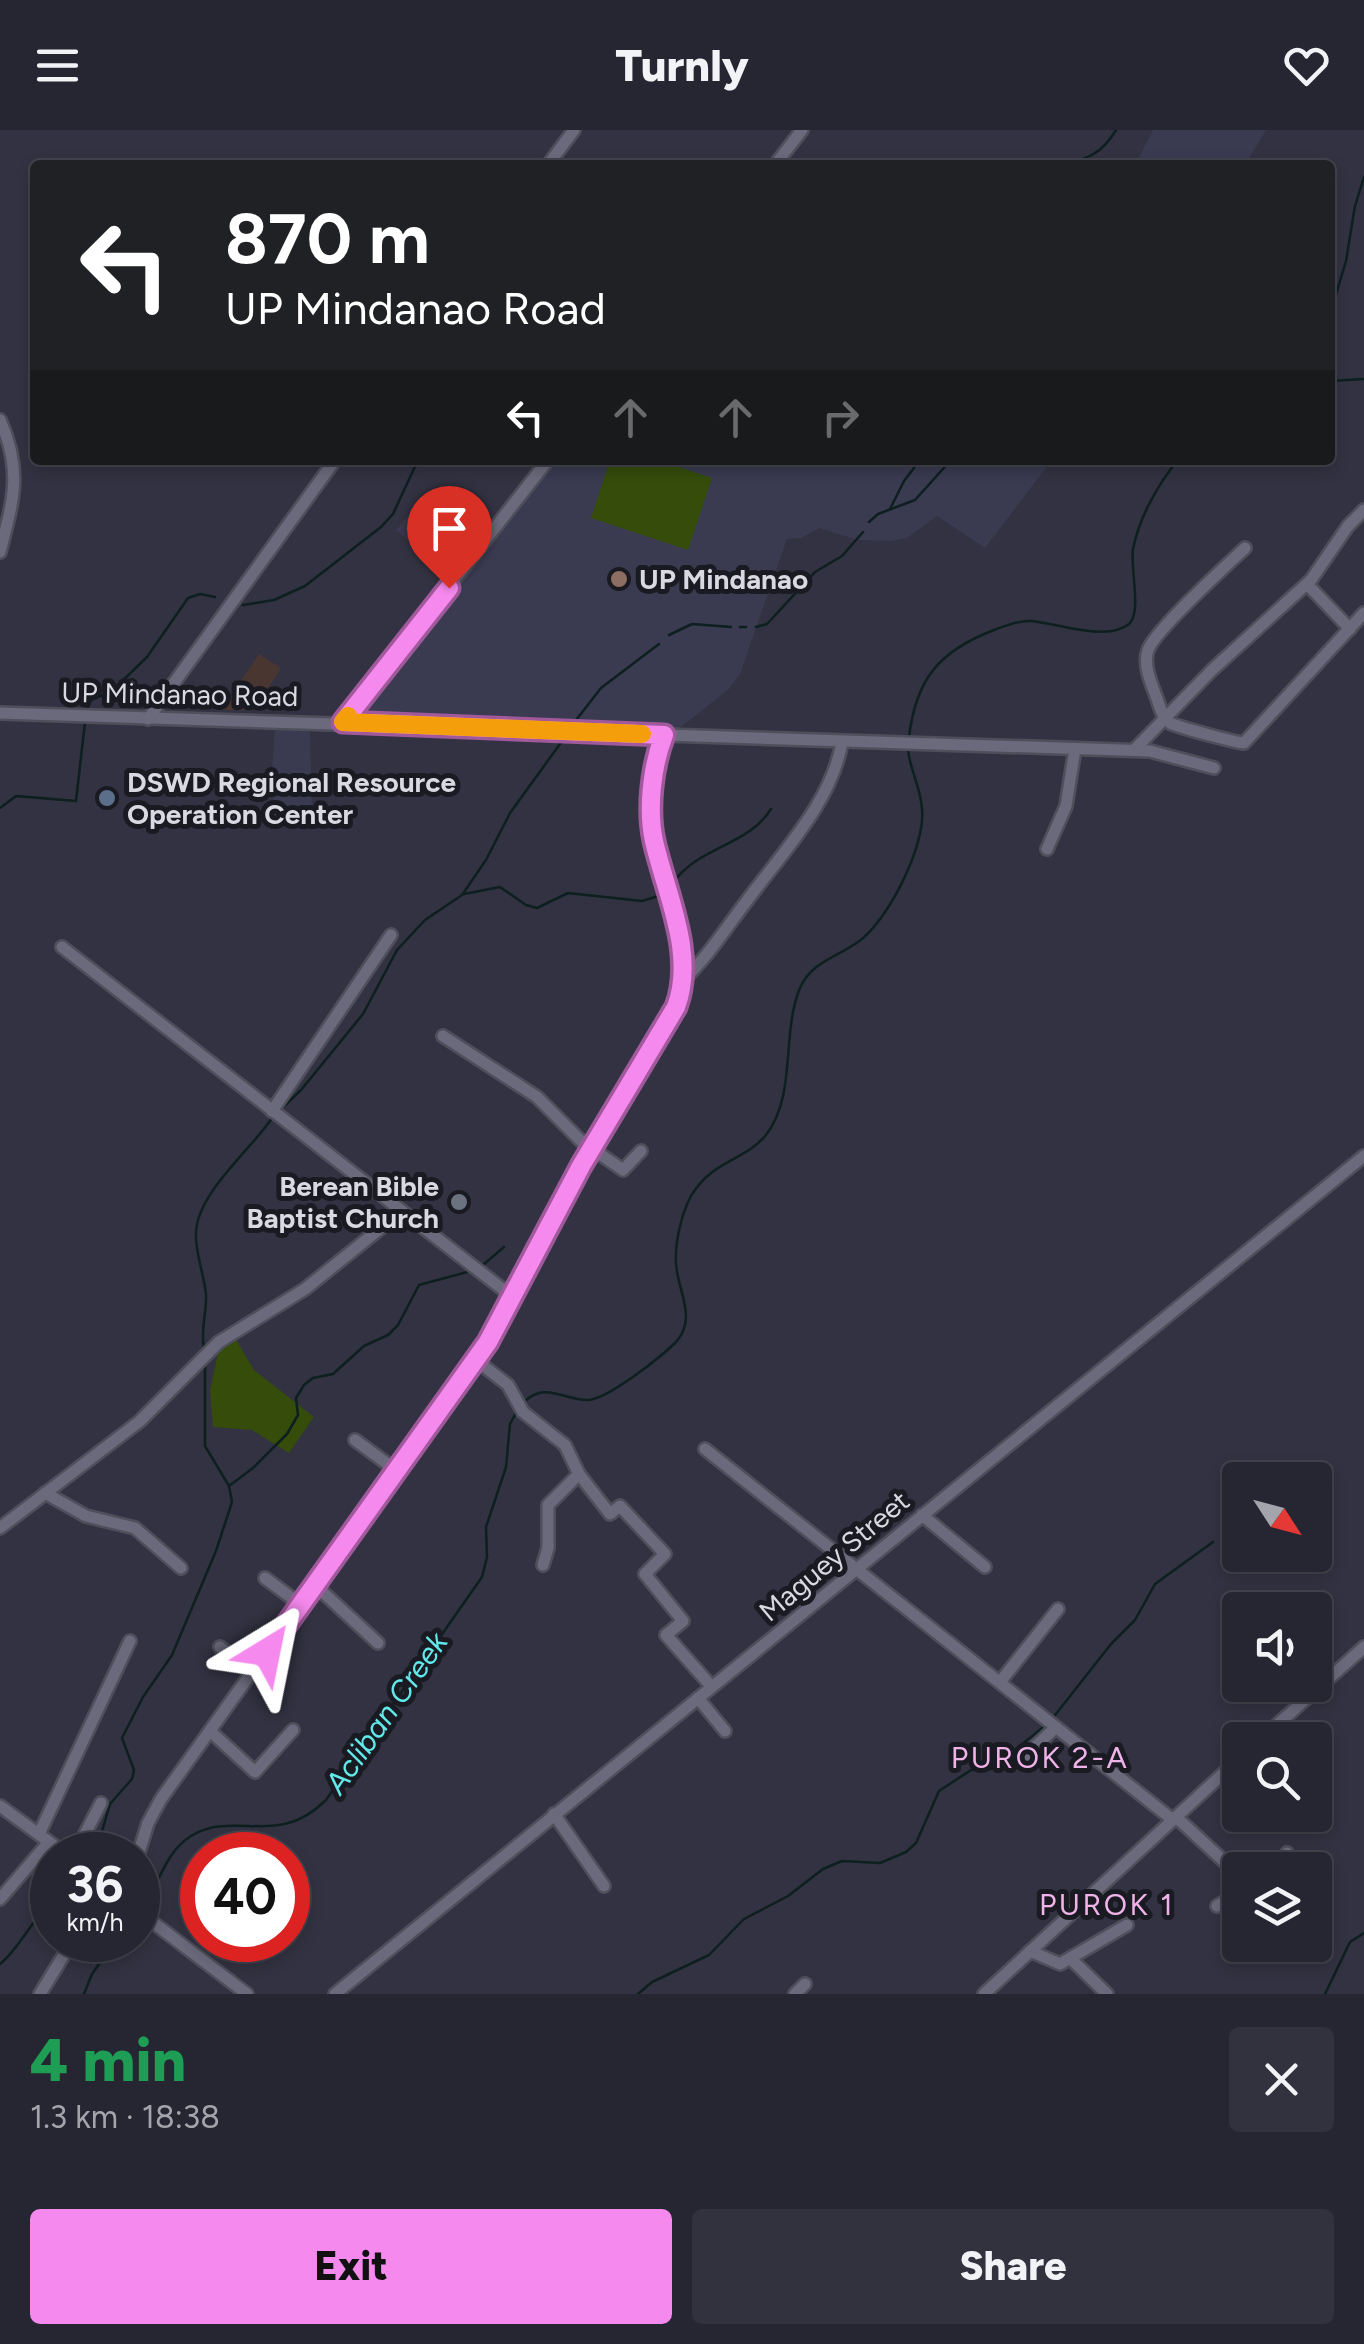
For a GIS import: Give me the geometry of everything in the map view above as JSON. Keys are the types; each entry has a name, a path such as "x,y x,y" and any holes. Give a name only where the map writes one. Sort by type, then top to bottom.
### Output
{"street":[{"path":"544,160 566,130"},
{"path":"552,160 574,130"},
{"path":"779,160 802,130"},
{"path":"0,420 12,447 16,484 0,552"},
{"path":"160,697 323,465"},
{"path":"144,719 332,465"},
{"path":"343,722 544,465"},
{"path":"1134,750 1212,670 1320,571 1348,526 1364,510"},
{"path":"1245,548 1176,616 1148,651 1147,665 1164,718 1182,729 1244,742 1364,613"},
{"path":"1307,584 1350,629"},
{"name":"UP Mindanao Road","path":"0,713 343,722 661,739 1134,750 1172,754 1214,768"},
{"path":"147,1832 156,1808 476,1360 514,1298 592,1148 676,1007 682,981 676,923 652,820 661,739"},
{"path":"682,981 817,804 835,771 842,742"},
{"path":"1047,849 1066,806 1074,749"},
{"path":"272,1111 392,934"},
{"path":"62,947 514,1298"},
{"path":"443,1036 544,1104 623,1170 641,1151"},
{"name":"Maguey Street","path":"335,1994 1364,1156"},
{"path":"0,1528 140,1421 218,1342 305,1289 402,1211"},
{"path":"476,1360 504,1380 523,1412 565,1445 580,1474 610,1514 620,1506 665,1554 644,1574 683,1621 666,1635 712,1687"},
{"path":"355,1440 397,1471"},
{"path":"705,1449 1175,1818 1222,1860"},
{"path":"543,1565 548,1548 548,1505 580,1474"},
{"path":"46,1493 86,1516 134,1528 182,1568"},
{"path":"922,1515 986,1567"},
{"path":"265,1578 301,1605"},
{"path":"315,1585 378,1644"},
{"path":"1000,1682 1058,1609"},
{"path":"47,1832 130,1641"},
{"path":"220,1646 253,1672"},
{"path":"1280,1722 1364,1647"},
{"path":"698,1698 725,1731"},
{"path":"1022,1759 1056,1726"},
{"path":"210,1731 255,1772 293,1730"},
{"path":"984,1994 1222,1775"},
{"path":"84,1832 101,1803"},
{"path":"0,1806 36,1832"},
{"path":"554,1814 604,1886"},
{"path":"0,1899 30,1857"},
{"path":"1217,1906 1222,1903"},
{"path":"1030,1950 1056,1964 1127,1925"},
{"path":"160,1928 247,1994"},
{"path":"1071,1958 1107,1994"},
{"path":"40,1994 60,1962"},
{"path":"795,1994 805,1984"}],"shaded area":[{"path":"1153,130 1266,130 1248,160 1138,160"},
{"name":"UP Mindanao","path":"553,465 1048,465 985,548 937,516 907,538 891,541 857,540 820,528 801,538 787,539 740,674 729,689 676,731 356,718"},
{"path":"428,491 482,530 448,575 396,530"},
{"path":"259,654 281,668 254,710 221,710"},
{"path":"275,727 310,728 312,811 274,823 272,769"}],"green space":[{"path":"608,465 672,465 712,478 688,550 591,518"},
{"path":"234,1336 254,1370 314,1417 289,1453 252,1430 213,1427 210,1391 219,1348"}],"waterway":[{"path":"1079,160 1105,145 1116,130"},
{"path":"1335,297 1364,177"},
{"name":"Acliban Creek","path":"1335,381 1364,379"},
{"path":"243,605 274,600 305,586 381,527 393,514 416,465"},
{"path":"890,509 916,465"},
{"path":"869,522 878,514 915,500 946,465"},
{"name":"Acliban Creek","path":"909,737 924,683 945,658 975,638 1026,621 1095,631 1120,629 1129,624 1135,610 1132,557 1136,537 1150,502 1174,465"},
{"path":"756,627 767,624 815,572 842,556 863,532"},
{"path":"466,555 482,536"},
{"path":"343,712 463,559"},
{"path":"87,709 91,700 112,691 147,657 188,598 200,594 215,597"},
{"path":"669,635 692,624 731,627"},
{"path":"740,627 746,627"},
{"path":"573,724 601,688 659,644"},
{"path":"0,808 16,796 76,801 85,722"},
{"path":"281,1109 363,1014 397,950 425,920 462,895 486,860 510,813 565,737"},
{"name":"Acliban Creek","path":"524,1402 547,1392 579,1399 597,1398 647,1367 682,1333 686,1314 676,1255 691,1196 709,1175 766,1135 782,1101 791,1024 800,988 818,966 870,932 903,881 911,861 922,824 922,809 908,750"},
{"path":"673,883 695,861 761,822 771,809"},
{"path":"464,894 500,887 537,908 568,893 642,901 662,895"},
{"path":"204,1348 206,1294 196,1241 199,1218 215,1188 272,1118"},
{"path":"483,1265 504,1247"},
{"path":"229,1486 287,1434 298,1415 296,1398 304,1385 313,1378 333,1374 364,1346 388,1335 398,1325 419,1285 471,1271"},
{"path":"102,1832 110,1804 132,1779 134,1770 122,1738 143,1697 172,1655 232,1502 229,1486 205,1446 205,1365"},
{"name":"Acliban Creek","path":"160,1876 175,1851 191,1836 224,1826 291,1822 308,1815 326,1800 482,1577 487,1557 486,1527 506,1467 510,1424 516,1413"},
{"path":"1052,1719 1135,1620 1155,1584 1213,1542"},
{"path":"638,1994 652,1982 709,1955 744,1919 788,1896 823,1869 842,1861 880,1863 906,1852 916,1843 939,1791 971,1770 991,1769 1046,1725"},
{"path":"0,1964 30,1928"},
{"path":"1325,1994 1350,1942 1364,1933"},
{"name":"Acliban Creek","path":"84,1994 100,1962"}],"slow traffic":[{"path":"348,716 343,722 642,734"}],"place":[{"name":"UP Mindanao","path":"619,579"},
{"name":"DSWD Regional Resource Operation Center","path":"107,798"},
{"name":"Berean Bible Baptist Church","path":"459,1202"}],"district":[{"name":"PUROK 2-A","path":"1040,1757"},
{"name":"PUROK 1","path":"1107,1904"}],"route":[{"path":"267,1652 488,1342 581,1166 676,1007 681,990 676,923 654,838 651,806 664,735 343,722 449,588"}]}
